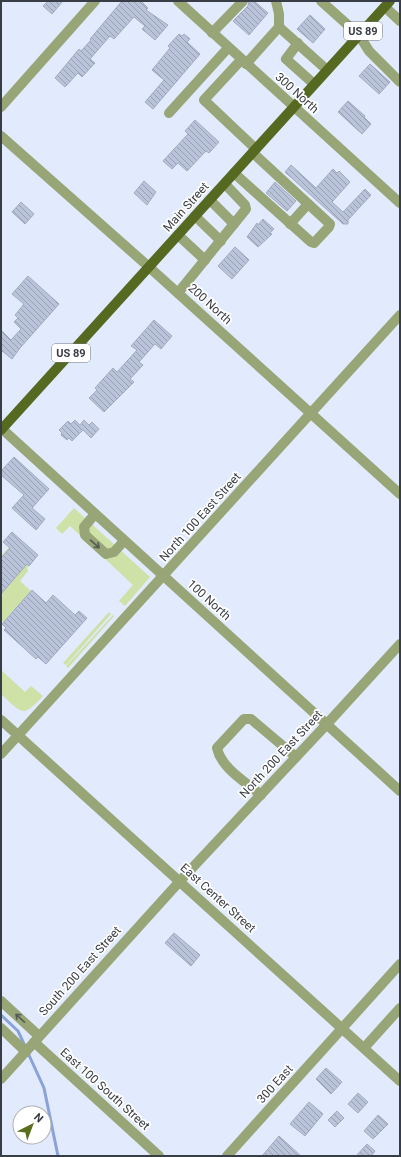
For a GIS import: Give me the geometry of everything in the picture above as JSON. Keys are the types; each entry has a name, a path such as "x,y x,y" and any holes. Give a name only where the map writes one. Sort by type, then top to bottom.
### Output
{"main road":[{"name":"Main Street","path":"1,429 387,4"}],"street":[{"path":"1,107 95,1"},
{"name":"300 North","path":"178,1 212,34 400,203"},
{"path":"212,34 243,1"},
{"path":"234,173 311,242 314,243 329,227 330,224 254,151 204,100 279,27 279,14 276,1"},
{"path":"321,1 359,35 369,51 400,82"},
{"path":"387,4 400,21"},
{"path":"279,27 327,70"},
{"path":"298,43 286,58 314,84"},
{"path":"169,113 228,48"},
{"name":"200 North","path":"1,136 178,293 400,494"},
{"path":"178,293 246,209 246,205 225,184"},
{"path":"210,200 234,224"},
{"path":"290,224 308,204"},
{"path":"195,216 221,241"},
{"path":"178,235 205,260"},
{"name":"North 100 East Street","path":"1,754 400,315"},
{"name":"100 North","path":"1,429 400,791"},
{"path":"95,514 84,527 85,535 106,554 114,552 124,541"},
{"name":"North 200 East Street","path":"180,881 296,758 400,644"},
{"path":"261,795 225,764 219,756 217,748 244,719 251,719 296,758"},
{"name":"East Center Street","path":"1,720 400,1081"},
{"name":"South 200 East Street","path":"1,1079 180,881"},
{"name":"300 East","path":"227,1156 400,964"},
{"name":"East 100 South Street","path":"1,1001 33,1044 159,1156"},
{"path":"364,1048 400,1008"},
{"name":"East 100 South Street","path":"1,1028 33,1044"}],"green space":[{"path":"74,508 150,577 125,606 119,601 133,585 70,526 62,534 56,528"},
{"path":"9,547 29,566 27,568 28,571 20,581 31,591 4,621 1,622 1,598 3,596 1,594 1,556"},
{"path":"109,612 111,614 66,665 63,663"},
{"path":"113,615 114,616 68,668 66,666"},
{"path":"1,670 25,692 31,686 43,696 31,708 26,710 22,711 13,706 1,694"}],"building":[{"path":"48,1 63,1 52,14 43,6"},
{"path":"122,1 141,1 148,8 146,10 168,25 155,40 142,29 145,26 134,17 114,39 110,36 90,59 95,63 82,77 78,73 65,87 55,78 79,49 81,51 91,40 90,39"},
{"path":"249,1 254,1 268,13 249,35 233,21 248,6"},
{"path":"310,15 325,29 313,43 297,29"},
{"path":"179,34 182,36 184,34 190,39 187,42 200,54 153,109 145,102 164,80 152,70 170,48 168,46"},
{"path":"370,64 390,82 379,94 359,76"},
{"path":"348,101 365,116 364,117 371,124 362,134 338,112"},
{"path":"195,120 219,142 209,153 206,151 187,171 178,163 172,169 163,161 188,134 185,131"},
{"path":"291,165 316,188 333,169 337,173 339,171 350,182 332,202 343,212 365,189 371,195 348,220 348,224 343,224 285,172"},
{"path":"144,181 156,192 147,205 134,193"},
{"path":"275,182 296,201 287,211 266,193"},
{"path":"21,202 34,214 25,224 12,212"},
{"path":"263,219 274,229 270,233 272,234 258,247 247,237 257,223 258,225"},
{"path":"235,247 249,260 232,279 218,266"},
{"path":"28,276 59,304 12,359 1,350 1,330 11,340 21,329 14,322 18,318 15,315 24,304 12,294"},
{"path":"154,320 172,336 161,349 155,344 139,362 143,365 130,379 134,382 104,412 89,398 97,390 95,388 113,368 117,372 137,350 131,346"},
{"path":"75,420 80,425 84,420 89,425 92,422 99,429 91,438 83,430 72,441 69,438 67,440 61,435 62,433 59,430 68,421 71,424"},
{"path":"14,457 49,489 32,508 45,519 36,530 12,508 24,495 1,475 1,471"},
{"path":"12,532 38,555 29,566 27,564 1,594 1,558 10,548 3,542"},
{"path":"32,590 46,603 53,595 75,615 79,611 87,618 46,664 38,657 36,659 4,630 6,628 2,624"},
{"path":"174,933 200,955 191,966 165,943"},
{"path":"326,1068 342,1082 331,1094 316,1079"},
{"path":"358,1093 368,1102 358,1113 348,1104"},
{"path":"309,1102 323,1114 305,1136 290,1124"},
{"path":"337,1111 344,1118 335,1127 328,1120"},
{"path":"378,1115 388,1124 373,1139 364,1131"},
{"path":"279,1136 301,1156 262,1156"},
{"path":"367,1144 375,1151 371,1156 356,1156"}],"waterway":[{"path":"1,1015 18,1031 25,1046"},
{"path":"28,1053 44,1088 58,1156"}]}
